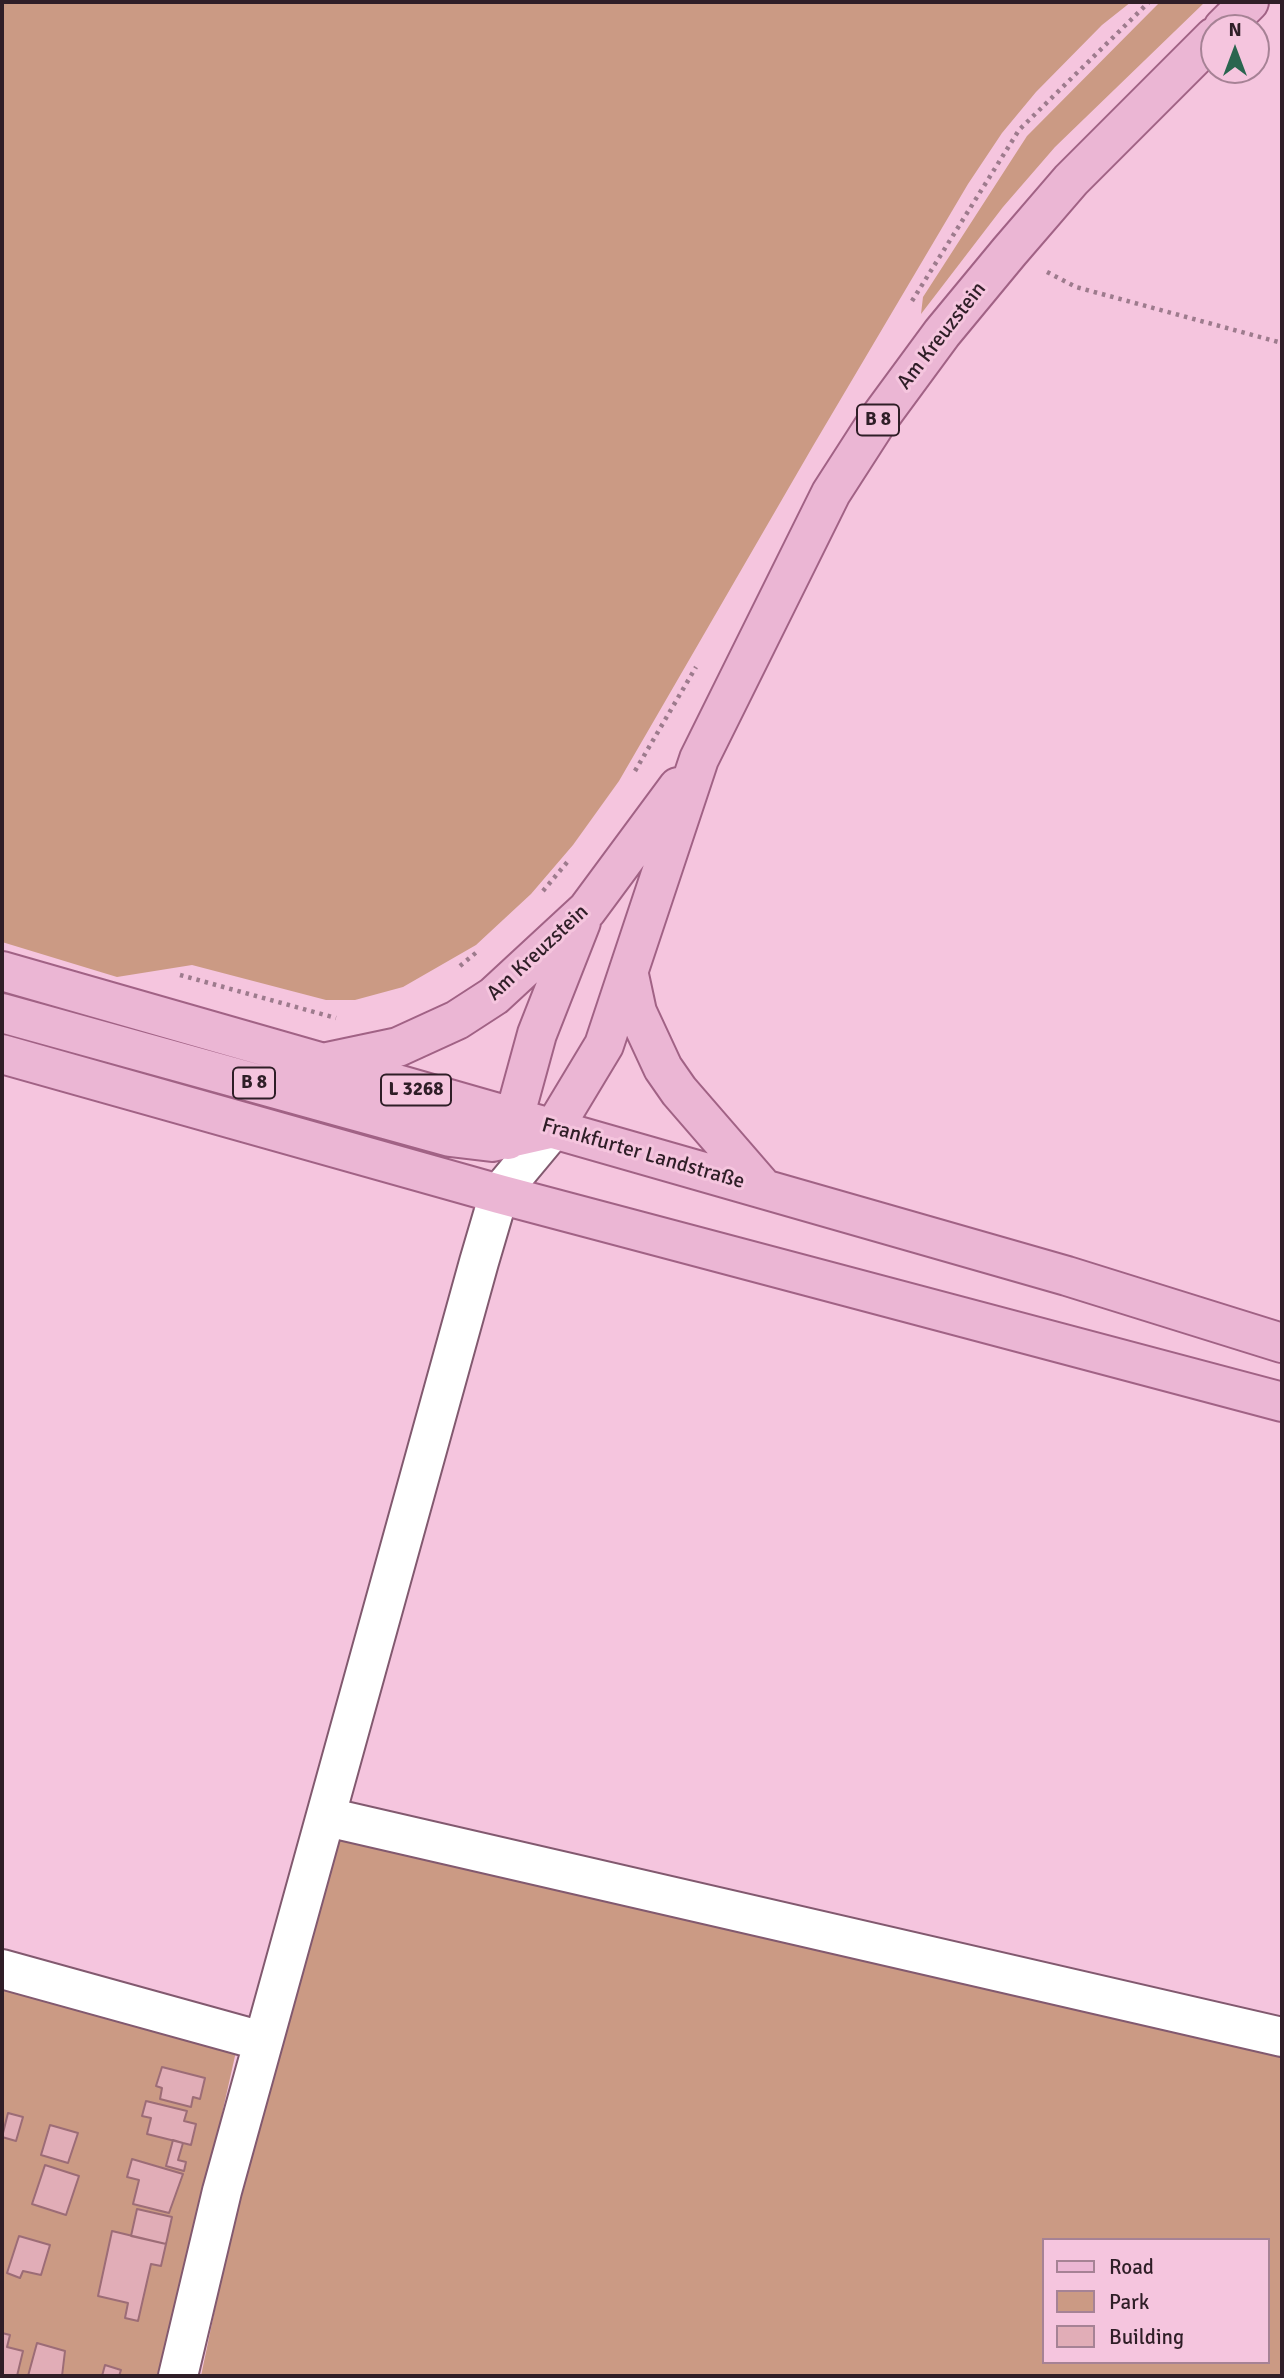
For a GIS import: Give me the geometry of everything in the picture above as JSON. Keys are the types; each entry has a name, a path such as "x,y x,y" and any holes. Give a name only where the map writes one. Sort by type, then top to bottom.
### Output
{"main road":[{"name":"Am Kreuzstein","path":"629,975 699,759 831,493 878,420 942,333 1009,252 1072,180 1200,51"},
{"name":"Am Kreuzstein","path":"318,1064 398,1047 476,1010 587,910 699,759"},
{"path":"587,910 537,1034 511,1128 495,1208 1282,1402"},
{"name":"Frankfurter Landstraße","path":"2,971 318,1064 511,1128 554,1128 1068,1276 1282,1343"},
{"path":"629,975 637,1012 663,1068 679,1091 763,1188"},
{"name":"B 8","path":"554,1128 604,1045 629,975"},
{"name":"B 8","path":"2,1013 450,1138 492,1142 511,1128"},
{"name":"B 8","path":"2,1054 495,1208"}],"street":[{"path":"177,2376 262,2041 327,1817 495,1208 554,1128"},
{"path":"327,1817 1282,2037"},
{"path":"2,1969 262,2041"}],"path":[{"path":"1009,252 1076,286 1282,343"},
{"path":"180,975 337,1018 348,1016"}],"green space":[{"path":"2,2 1131,2 1102,25 1036,92 1002,133 968,184 619,781 573,845 531,894 476,945 403,987 355,1000 326,1000 192,965 117,977 2,942"},
{"path":"1160,2 1205,2 1055,147 1003,207 921,314 923,297 1027,136"},
{"path":"339,1838 1282,2047 1282,2376 201,2376 239,2194"},
{"path":"2,1955 244,2016 163,2376 2,2376"}],"building":[{"path":"162,2067 205,2078 200,2099 193,2097 191,2107 160,2099 162,2088 156,2086"},
{"path":"146,2101 187,2111 184,2121 196,2124 191,2145 147,2134 151,2118 142,2116"},
{"path":"8,2113 23,2117 16,2141 2,2137"},
{"path":"50,2125 78,2133 68,2163 41,2155"},
{"path":"173,2140 183,2143 178,2160 186,2162 184,2171 166,2166"},
{"path":"132,2159 183,2174 169,2213 133,2204 139,2180 127,2177"},
{"path":"45,2165 79,2176 66,2215 32,2204"},
{"path":"137,2209 172,2217 166,2244 131,2236"},
{"path":"112,2231 166,2244 161,2266 151,2264 138,2321 125,2318 128,2303 98,2296"},
{"path":"19,2236 50,2245 41,2275 23,2271 20,2278 7,2273"},
{"path":"2,2333 10,2335 7,2347 23,2351 17,2376 2,2376"},
{"path":"37,2343 65,2351 62,2376 28,2376"},
{"path":"105,2365 121,2370 119,2376 102,2376"}]}
